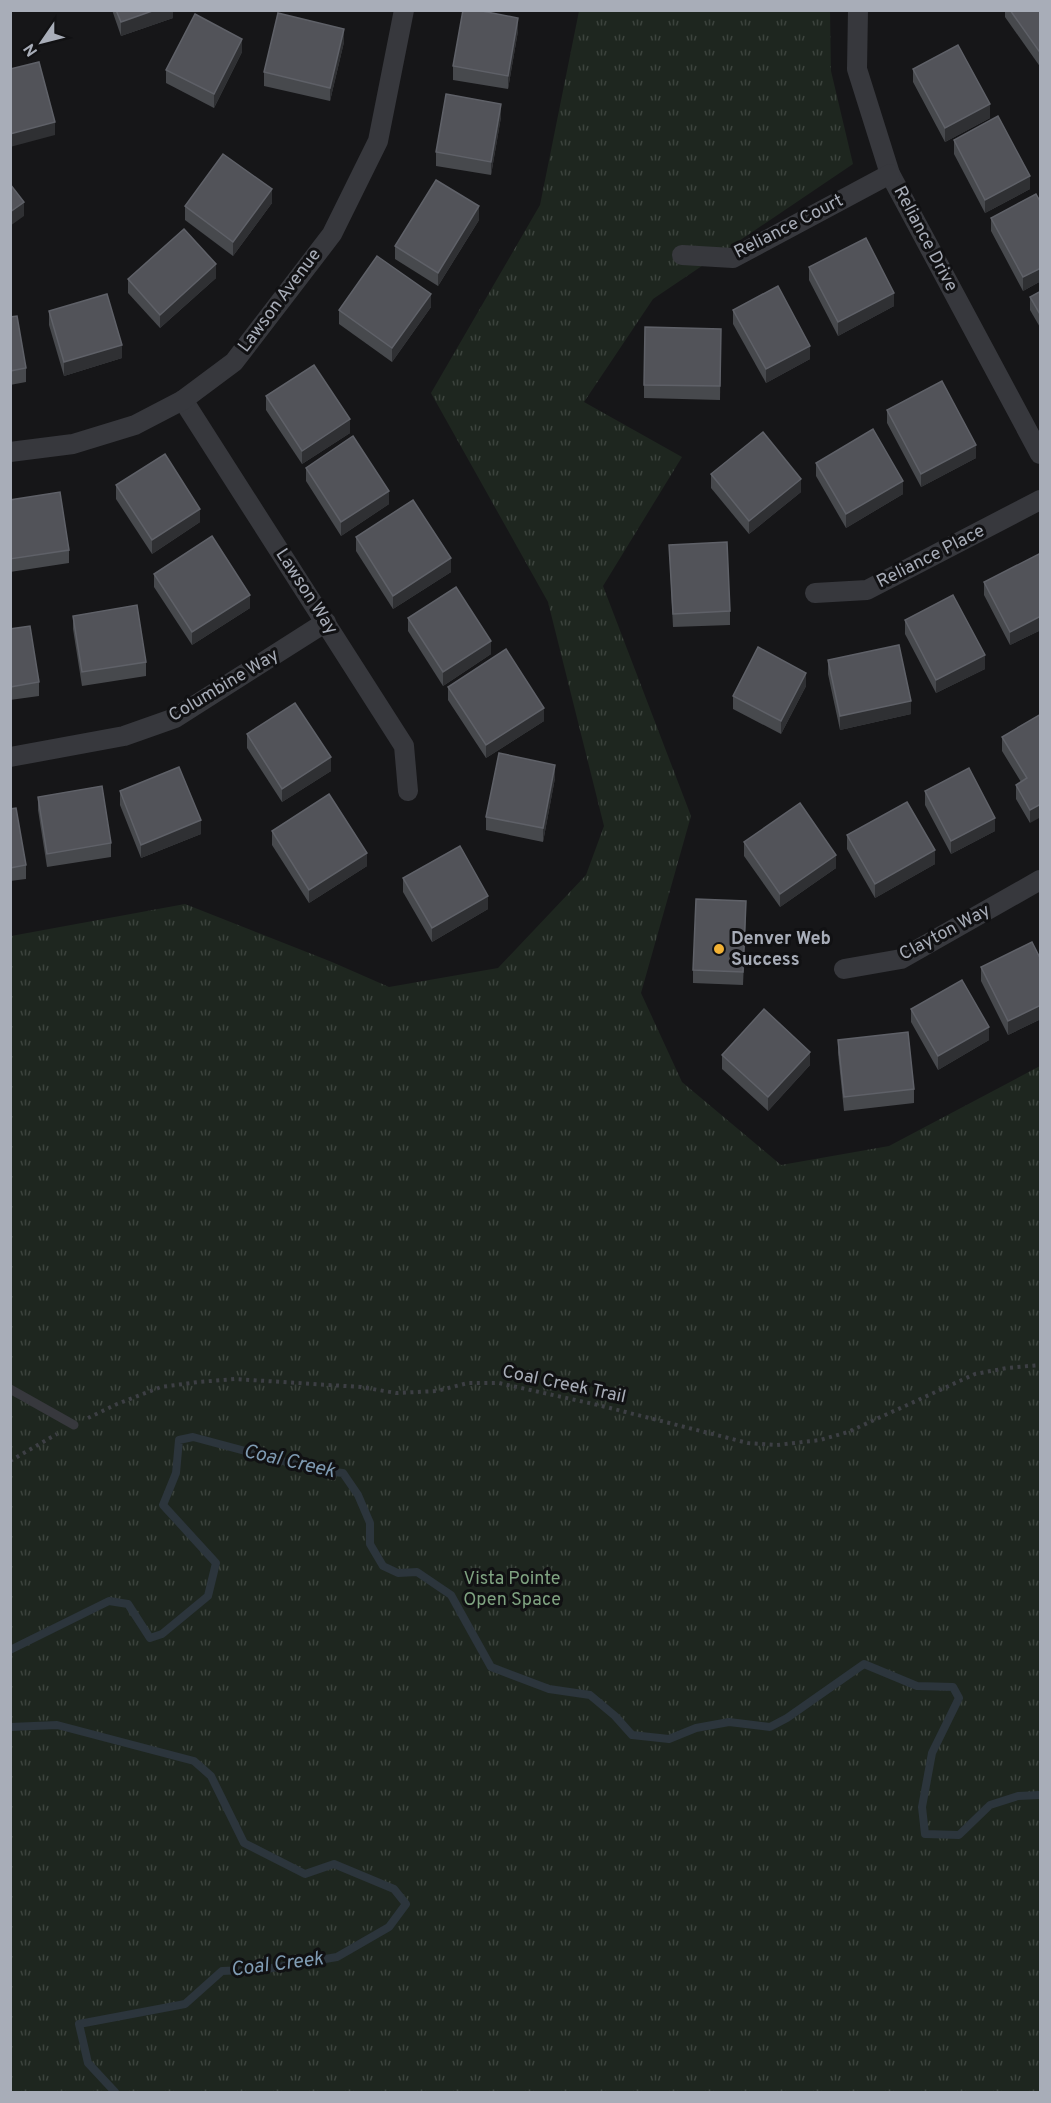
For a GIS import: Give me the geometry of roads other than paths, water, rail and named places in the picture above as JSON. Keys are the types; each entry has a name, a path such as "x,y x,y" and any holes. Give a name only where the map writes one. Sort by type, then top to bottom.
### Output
{"street":[{"name":"Lawson Avenue","path":"10,452 73,444 135,425 183,400 234,362 332,234 378,141 404,10"},
{"name":"Reliance Drive","path":"858,10 857,69 890,174 1041,453"},
{"name":"Reliance Court","path":"682,255 732,258 890,174"},
{"name":"Lawson Way","path":"183,400 404,746 408,790"},
{"name":"Reliance Place","path":"815,593 867,590 1041,500"},
{"name":"Columbine Way","path":"10,758 124,736 175,718 326,622"},
{"name":"Clayton Way","path":"844,969 901,959 1041,880"}],"lane":[{"path":"10,1389 74,1425"}],"waterway":[{"name":"Coal Creek","path":"10,1650 109,1601 128,1604 150,1638 162,1634 208,1596 216,1563 163,1505 176,1473 179,1440 193,1437 316,1470 343,1473 358,1495 370,1523 370,1544 383,1566 398,1573 417,1572 451,1595 491,1667 549,1689 590,1695 615,1716 632,1735 669,1739 696,1728 729,1722 770,1727 787,1718 864,1664 917,1686 953,1687 959,1698 932,1753 922,1807 925,1834 959,1835 990,1805 1018,1796 1040,1795"},
{"name":"Coal Creek","path":"10,1727 57,1725 194,1761 211,1776 244,1843 305,1874 334,1864 394,1889 406,1904 389,1927 337,1957 266,1969 222,1971 185,2004 79,2024 88,2063 115,2092"}],"place":[{"name":"Denver Web Success","path":"719,949"}],"park label":[{"name":"Vista Pointe Open Space","path":"512,1589"}]}
